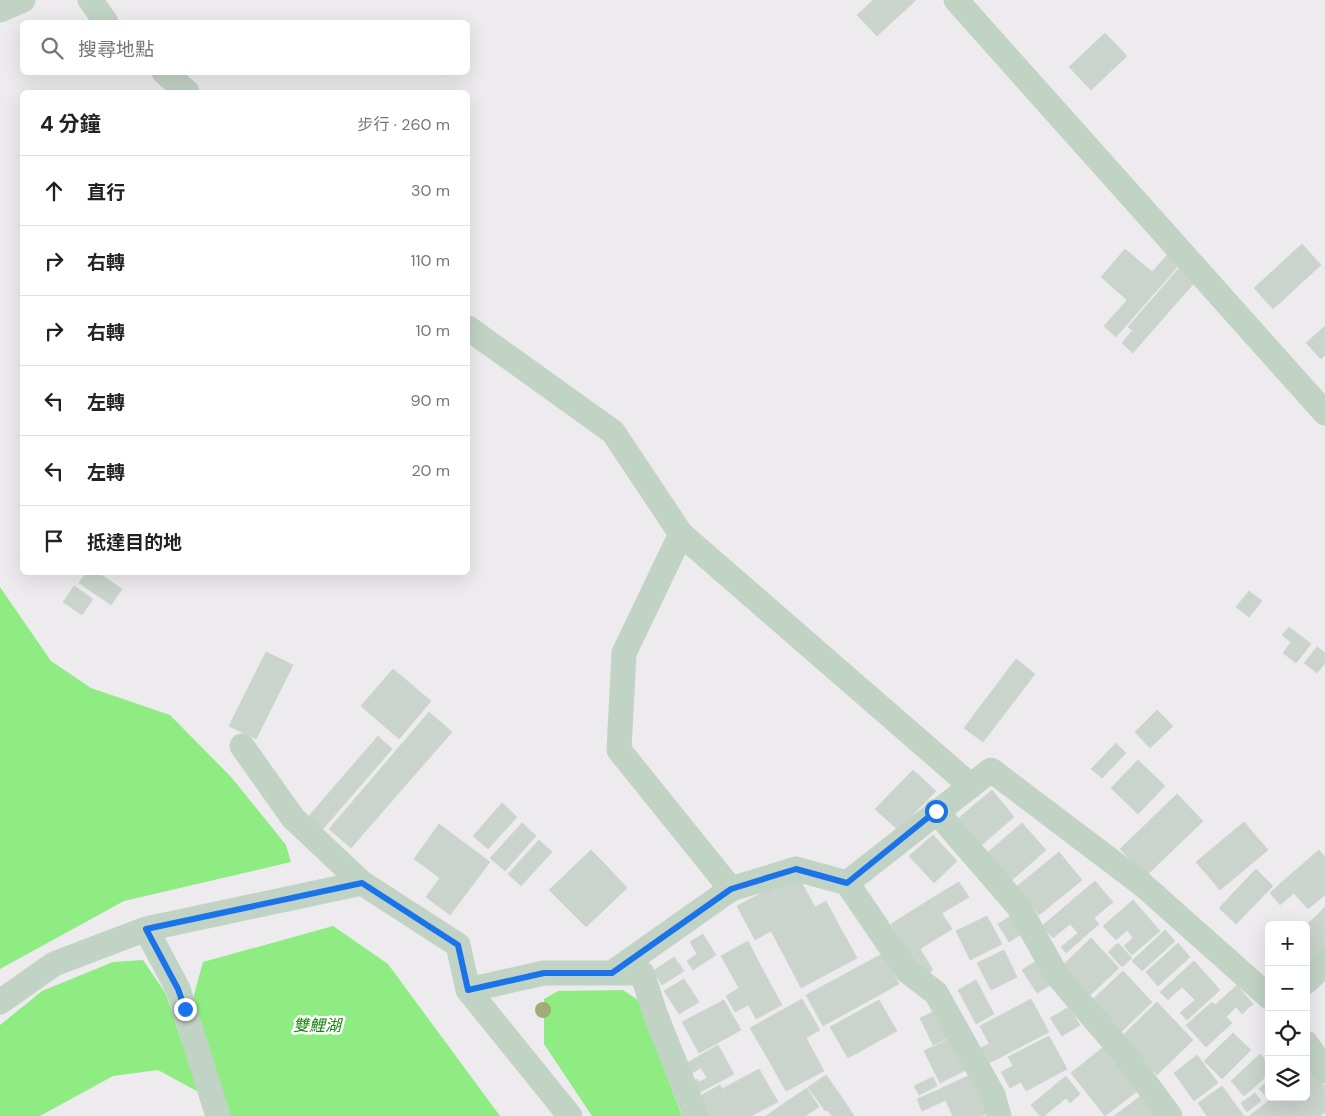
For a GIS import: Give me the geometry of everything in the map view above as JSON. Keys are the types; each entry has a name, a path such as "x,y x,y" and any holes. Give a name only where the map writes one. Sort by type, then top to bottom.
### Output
{"street":[{"path":"0,10 23,0"},
{"path":"90,0 105,20"},
{"path":"956,0 1325,413"},
{"path":"167,75 185,90"},
{"path":"470,329 613,432 681,534 971,786"},
{"path":"681,534 624,653 618,750 731,889"},
{"path":"242,746 293,818 362,883 458,945 468,990 570,1116"},
{"path":"847,883 936,811 991,770 1143,885 1265,993"},
{"path":"936,811 1018,906 1056,974 1125,1055 1170,1116"},
{"path":"612,973 731,889 796,869 847,883 907,971 936,993 993,1095 999,1116"},
{"path":"0,1002 54,964 146,929 362,883"},
{"path":"146,929 178,989 218,1116"},
{"path":"1310,978 1325,963"},
{"path":"468,990 544,973 642,973 656,1016 696,1116"},
{"path":"1310,1048 1325,1071"}],"water":[{"path":"0,587 51,661 91,688 170,715 232,778 286,845 291,862 124,901 0,969"},
{"name":"雙鯉湖","path":"333,926 388,964 500,1116 224,1116 204,1095 158,1070 113,1076 40,1116 0,1116 0,1025 42,991 113,962 143,960 166,994 181,1040 202,1032 192,1002 203,962"},
{"path":"623,990 638,1000 682,1116 592,1116 544,1044 544,999 558,991"}],"building":[{"path":"873,0 916,0 877,36 857,15"},
{"path":"1105,33 1127,56 1091,90 1069,67"},
{"path":"1302,244 1321,265 1273,309 1254,288"},
{"path":"1125,249 1152,272 1127,300 1101,277"},
{"path":"1168,254 1180,264 1116,337 1104,326"},
{"path":"1180,267 1196,281 1144,340 1128,327"},
{"path":"1325,326 1325,355 1321,359 1306,343"},
{"path":"1132,331 1144,340 1133,353 1122,343"},
{"path":"84,575 101,575 122,589 111,605 79,583"},
{"path":"74,586 93,599 82,615 63,602"},
{"path":"1249,591 1262,601 1249,617 1236,607"},
{"path":"1289,627 1311,644 1304,653 1282,635"},
{"path":"1291,642 1304,653 1296,663 1283,653"},
{"path":"1317,647 1325,653 1325,663 1317,673 1304,663"},
{"path":"266,652 293,665 256,739 229,726"},
{"path":"1016,659 1035,674 983,742 964,728"},
{"path":"393,669 431,701 399,739 361,706"},
{"path":"1157,710 1173,726 1150,748 1135,732"},
{"path":"429,712 452,732 351,848 329,829"},
{"path":"378,736 392,749 323,829 308,817"},
{"path":"1116,743 1126,753 1102,778 1091,769"},
{"path":"1138,760 1165,786 1138,814 1111,788"},
{"path":"913,770 936,791 898,830 875,809"},
{"path":"992,790 1014,817 978,848 955,821"},
{"path":"1177,794 1203,821 1146,876 1120,849"},
{"path":"502,803 517,817 488,849 473,836"},
{"path":"1244,822 1268,850 1220,890 1196,862"},
{"path":"522,823 536,836 505,871 490,858"},
{"path":"1022,823 1046,850 1011,881 987,853"},
{"path":"439,824 490,862 450,915 426,897 440,878 414,859"},
{"path":"933,835 957,861 934,883 909,856"},
{"path":"539,840 552,852 521,886 508,874"},
{"path":"591,850 604,863 562,903 549,890"},
{"path":"1319,850 1325,857 1325,895 1308,909 1283,881"},
{"path":"1059,852 1082,880 1039,915 1016,887"},
{"path":"604,863 627,888 586,927 562,903"},
{"path":"1256,869 1273,886 1236,924 1219,908"},
{"path":"797,874 815,907 789,921 771,888"},
{"path":"1095,881 1113,902 1094,918 1076,897"},
{"path":"1283,881 1294,893 1280,905 1270,893"},
{"path":"959,882 969,897 942,913 932,898"},
{"path":"771,888 789,921 755,940 737,906"},
{"path":"1076,897 1099,924 1066,953 1061,947 1078,933 1070,924 1053,938 1042,926"},
{"path":"932,898 952,929 910,955 891,924"},
{"path":"1133,900 1160,931 1132,955 1124,946 1133,938 1127,930 1116,940 1103,926"},
{"path":"826,901 841,929 786,959 771,931"},
{"path":"1325,907 1325,926 1316,916"},
{"path":"1017,912 1028,930 1009,942 998,924"},
{"path":"987,916 1002,944 970,960 956,931"},
{"path":"1316,916 1325,926 1325,951 1310,964 1310,921"},
{"path":"841,929 857,958 801,988 786,959"},
{"path":"1165,930 1175,941 1142,971 1132,961"},
{"path":"703,934 716,955 693,970 687,961 697,954 690,942"},
{"path":"1091,938 1119,968 1086,999 1058,970"},
{"path":"748,941 765,974 739,988 721,956"},
{"path":"1118,943 1132,958 1122,967 1108,952"},
{"path":"1178,943 1190,957 1158,986 1146,972"},
{"path":"920,949 933,970 923,976 910,955"},
{"path":"1004,950 1017,977 991,990 977,963"},
{"path":"882,954 899,984 823,1026 806,995"},
{"path":"1044,956 1059,980 1037,993 1022,970"},
{"path":"674,957 684,971 662,985 653,971"},
{"path":"1194,961 1220,990 1187,1020 1180,1013 1195,1000 1182,987 1168,1000 1160,992"},
{"path":"1123,971 1152,1002 1120,1033 1090,1002"},
{"path":"765,974 782,1005 756,1019 739,988"},
{"path":"684,979 699,1002 679,1014 664,991"},
{"path":"976,980 994,1014 976,1024 958,990"},
{"path":"1237,985 1253,1004 1242,1014 1236,1007 1226,1017 1215,1005"},
{"path":"739,988 748,1005 735,1012 726,996"},
{"path":"802,999 820,1030 768,1059 750,1028"},
{"path":"1031,999 1049,1032 997,1059 980,1026"},
{"path":"724,1000 741,1030 699,1053 682,1022"},
{"path":"879,1000 897,1031 848,1058 830,1027"},
{"path":"1157,1002 1193,1040 1157,1075 1121,1037"},
{"path":"1212,1002 1232,1023 1206,1047 1186,1025"},
{"path":"1069,1007 1080,1025 1062,1036 1050,1018"},
{"path":"941,1008 954,1035 933,1045 920,1018"},
{"path":"1233,1033 1251,1050 1222,1079 1204,1061"},
{"path":"955,1036 970,1068 940,1083 924,1051"},
{"path":"1049,1036 1067,1069 1026,1091 1021,1082 1010,1088 1001,1072 1013,1066 1008,1057"},
{"path":"806,1038 824,1071 786,1091 768,1059"},
{"path":"989,1044 997,1059 986,1064 978,1049"},
{"path":"718,1045 734,1074 693,1096 687,1085 697,1079 699,1082 707,1078 701,1068 692,1073 687,1063"},
{"path":"1106,1045 1140,1089 1105,1116 1071,1073"},
{"path":"1260,1054 1265,1060 1265,1078 1244,1096 1231,1081"},
{"path":"1197,1055 1218,1083 1194,1101 1174,1073"},
{"path":"759,1069 778,1102 751,1116 737,1116 722,1089"},
{"path":"1310,1070 1325,1087 1325,1112 1320,1116 1316,1116 1305,1101 1310,1101"},
{"path":"976,1072 994,1110 981,1116 953,1116 940,1089"},
{"path":"826,1075 843,1099 825,1111 808,1087"},
{"path":"1066,1076 1080,1094 1070,1103 1066,1098 1044,1116 1040,1116 1031,1105"},
{"path":"933,1077 937,1086 919,1095 914,1086"},
{"path":"1265,1084 1265,1095 1259,1089"},
{"path":"720,1085 737,1116 703,1116 694,1099"},
{"path":"1222,1086 1244,1116 1207,1116 1198,1103"},
{"path":"807,1088 819,1107 805,1116 791,1116 783,1104"},
{"path":"940,1089 946,1100 922,1111 917,1099"},
{"path":"1146,1092 1165,1116 1114,1116"},
{"path":"1255,1093 1261,1101 1247,1112 1241,1103"},
{"path":"843,1099 854,1116 832,1116 827,1110"},
{"path":"1268,1101 1305,1101 1316,1116 1269,1116 1261,1107"},
{"path":"783,1104 791,1116 766,1116"},
{"path":"1261,1107 1269,1116 1249,1116"}],"route":[{"path":"185,1009 166,964 146,929 362,883 458,945 468,990 544,973 612,973 731,889 796,869 847,883 936,811"}]}
